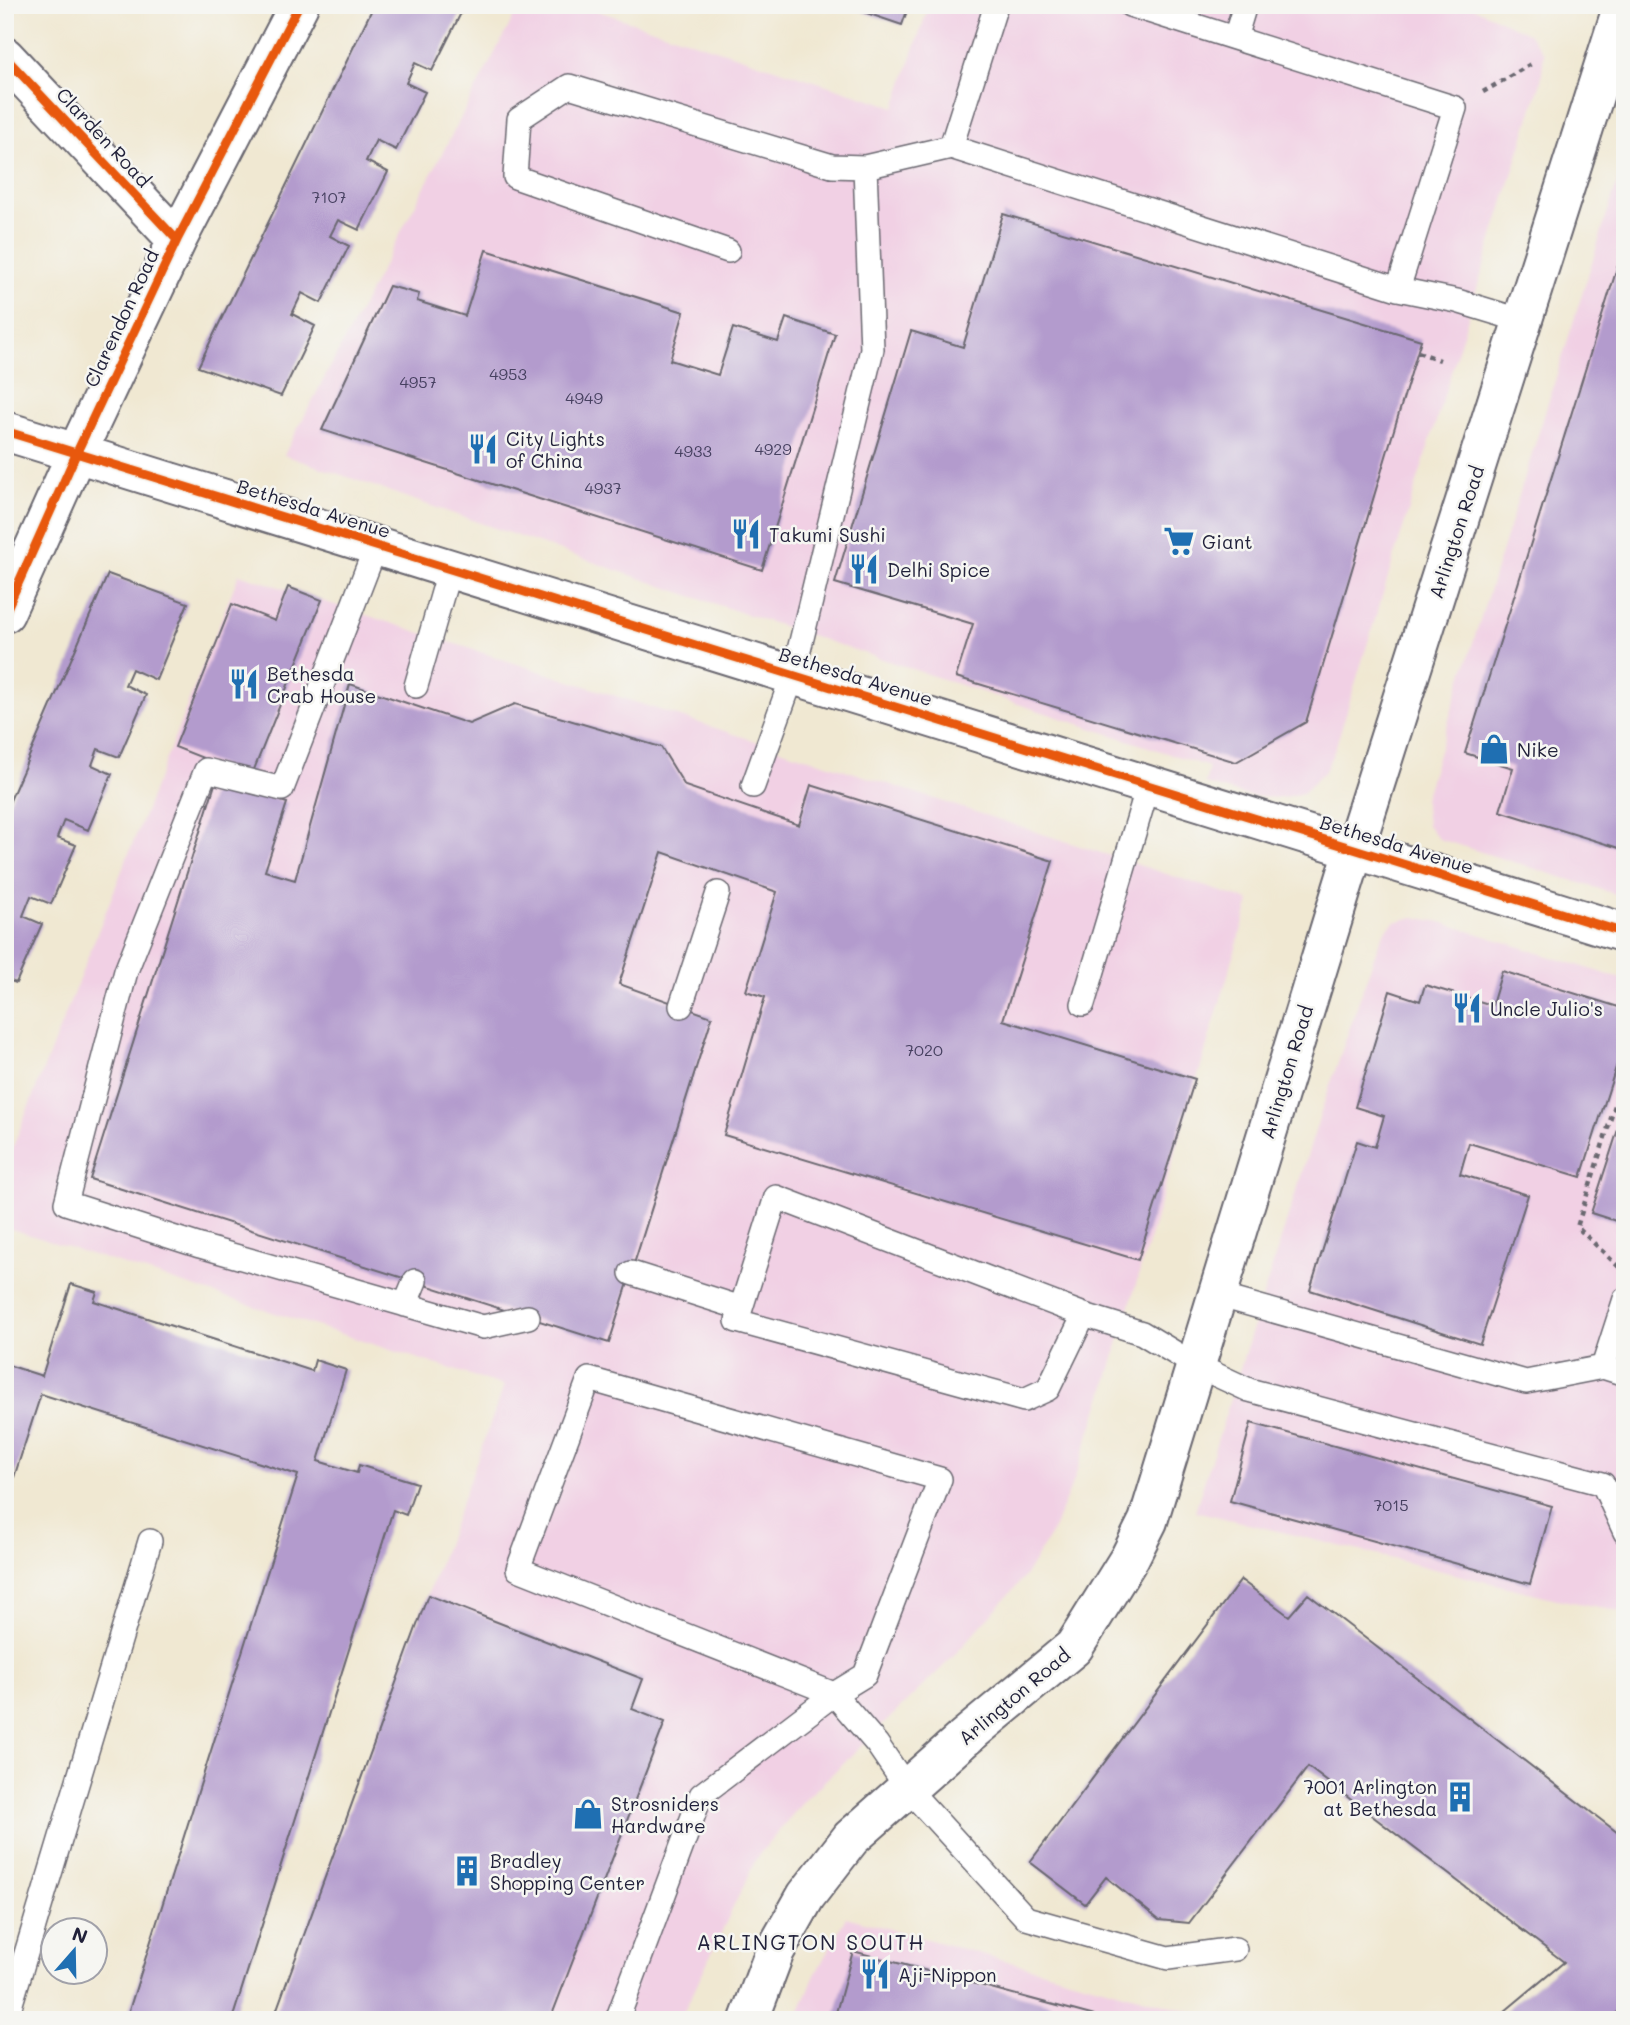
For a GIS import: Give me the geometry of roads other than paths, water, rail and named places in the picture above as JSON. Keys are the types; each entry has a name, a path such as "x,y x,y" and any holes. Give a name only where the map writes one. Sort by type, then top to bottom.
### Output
{"street":[{"name":"Clarendon Road","path":"5,613 177,240 299,5"},
{"name":"Arlington Road","path":"749,2020 775,1951 806,1896 851,1838 906,1788 1074,1647 1130,1557 1148,1521 1354,850 1621,6"},
{"name":"Clarden Road","path":"5,57 177,240"},
{"name":"Bethesda Avenue","path":"5,431 1625,933"}],"lane":[{"path":"951,147 996,5"},
{"path":"1130,5 1455,108 1398,289"},
{"path":"1235,38 1245,5"},
{"path":"728,251 515,177 519,119 569,86 832,166 865,167 951,147 1398,289 1457,301 1523,321"},
{"path":"753,786 793,675 872,349 865,167"},
{"path":"376,546 282,789 206,770 126,971 66,1203 213,1250 484,1327 528,1317"},
{"path":"416,686 450,568"},
{"path":"1083,1004 1148,786"},
{"path":"681,1006 718,893"},
{"path":"1084,1315 1048,1389 1024,1400 737,1321 776,1197 1084,1315 1142,1334 1195,1365 1249,1390 1603,1484 1625,1532"},
{"path":"631,1273 741,1308"},
{"path":"405,1305 415,1281"},
{"path":"1217,1296 1527,1382 1614,1371 1625,1299"},
{"path":"617,2020 701,1795 834,1694 865,1675 940,1479 589,1379 518,1569 834,1694 877,1744 906,1788 1027,1918 1168,1958 1235,1950"},
{"path":"6,2020 150,1541"}],"place":[{"name":"City Lights of China","path":"483,449"},
{"name":"Takumi Sushi","path":"746,534"},
{"name":"Giant","path":"1179,541"},
{"name":"Delhi Spice","path":"864,569"},
{"name":"Bethesda Crab House","path":"244,684"},
{"name":"Nike","path":"1494,749"},
{"name":"Uncle Julio's","path":"1467,1008"},
{"name":"7001 Arlington at Bethesda","path":"1460,1797"},
{"name":"Strosniders Hardware","path":"588,1814"},
{"name":"Bradley Shopping Center","path":"467,1871"},
{"name":"Aji-Nippon","path":"875,1974"}],"district":[{"name":"ARLINGTON SOUTH","path":"811,1941"}]}
